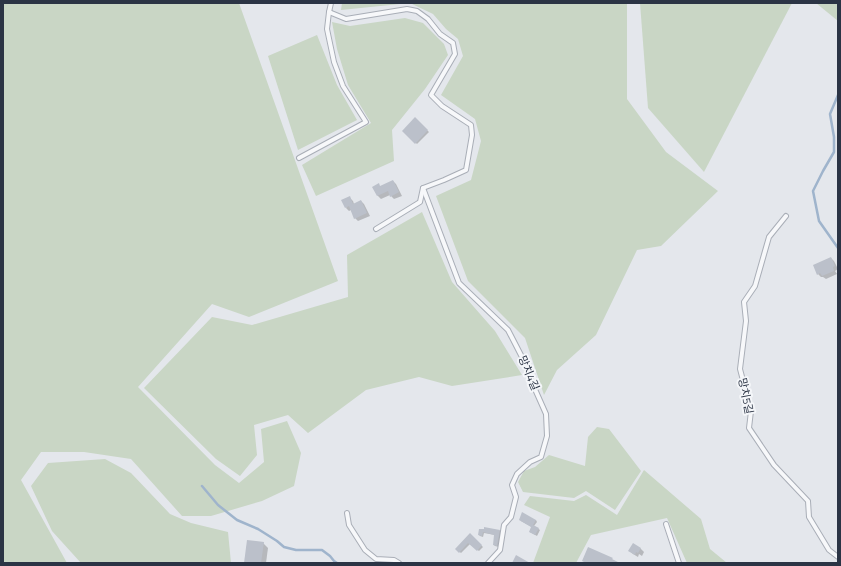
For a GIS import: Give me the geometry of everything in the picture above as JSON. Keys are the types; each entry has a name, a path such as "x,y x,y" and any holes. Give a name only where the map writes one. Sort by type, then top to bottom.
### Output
{"lane":[{"path":"299,158 366,122 343,86 334,62 327,29 331,3"},
{"path":"329,12 346,19 407,9 417,11 428,19 440,34 453,42 455,54 431,95 442,106 471,125 472,135 466,170 423,188 420,202 376,229"},
{"name":"망치4길","path":"423,188 459,283 508,330 524,361 546,414 547,436 541,457 530,462 517,474 512,485 516,497 512,517 504,525 500,550 488,563"},
{"name":"망치5길","path":"786,216 769,237 755,286 744,302 746,321 740,369 751,411 749,428 774,465 808,501 809,517 829,550 838,557"},
{"path":"347,513 349,525 365,550 376,559 394,560 399,563"},
{"path":"666,524 679,563"}],"green space":[{"path":"3,3 239,3 338,281 249,317 212,304 138,387 215,465 239,483 264,462 261,429 287,421 301,453 294,486 262,501 211,516 182,516 131,459 84,452 41,452 21,480 67,563 3,563"},
{"path":"342,3 410,3 341,10"},
{"path":"410,3 627,3 627,99 666,152 718,191 661,246 637,250 596,335 557,370 544,395 525,338 468,281 436,196 471,180 481,141 475,119 441,95 463,56 458,39 446,29 433,14"},
{"path":"640,3 792,3 704,172 648,108"},
{"path":"816,3 838,3 838,21"},
{"path":"405,18 423,23 444,44 448,55 425,89 392,130 394,161 316,196 302,165 371,123 348,85 337,49 332,22 350,26"},
{"path":"317,35 337,85 357,120 298,150 268,56"},
{"path":"422,212 452,282 495,331 522,375 452,386 419,377 366,390 308,433 288,415 254,425 257,455 240,476 216,459 144,388 212,317 252,325 348,297 347,255"},
{"path":"597,427 609,429 641,471 615,510 586,491 574,498 523,492 518,482 524,471 535,467 549,455 585,466 588,437"},
{"path":"105,459 131,473 170,514 191,523 228,532 231,563 81,563 52,531 31,486 48,463"},
{"path":"644,470 701,519 710,549 727,563 687,563 667,518 591,535 576,563 533,563 550,517 524,505 530,496 574,501 586,495 617,515"}],"building":[{"path":"415,117 428,130 415,144 402,131"},
{"path":"393,180 399,192 390,197 388,191 377,196 372,187 379,183 380,186"},
{"path":"350,196 353,204 361,200 367,213 354,219 349,206 345,208 341,200"},
{"path":"831,257 835,266 833,267 834,271 822,276 820,273 817,275 813,265"},
{"path":"522,512 536,520 533,525 539,528 535,535 529,532 531,527 519,520"},
{"path":"484,527 500,530 497,546 493,545 494,535 483,532 482,536 478,535 479,529 484,529"},
{"path":"470,533 482,545 477,551 468,543 459,553 455,549"},
{"path":"247,540 264,542 261,563 244,563"},
{"path":"633,543 641,548 635,555 628,551"},
{"path":"588,547 613,558 612,559 618,562 586,563 582,561"},
{"path":"516,555 530,563 512,563"}],"waterway":[{"path":"838,95 830,114 834,137 834,152 813,191 819,221 838,248"},
{"path":"202,486 218,505 237,520 258,529 284,547 296,550 322,550 337,563"}]}
